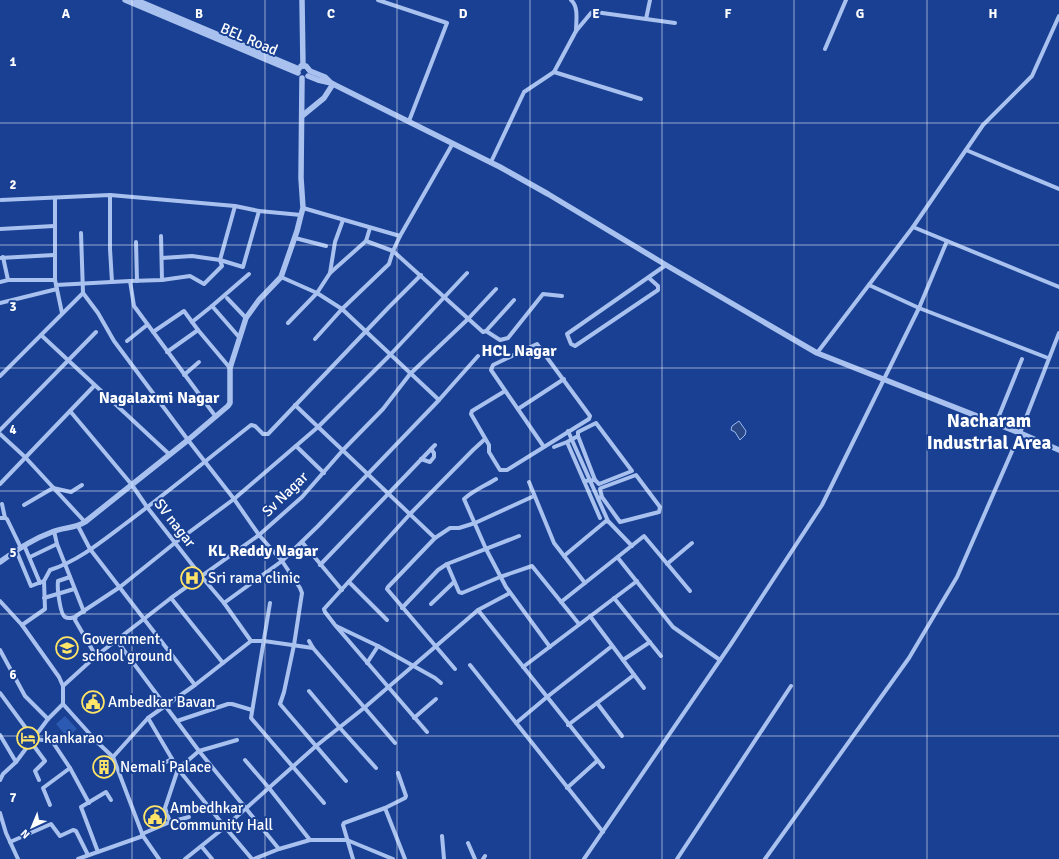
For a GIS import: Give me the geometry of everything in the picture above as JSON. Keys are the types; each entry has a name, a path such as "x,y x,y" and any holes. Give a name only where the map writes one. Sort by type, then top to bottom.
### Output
{"street":[{"name":"BEL Road","path":"125,0 276,62 300,69"},
{"name":"BEL Road","path":"136,0 276,62"},
{"path":"300,69 302,0"},
{"path":"378,0 447,24 409,121"},
{"path":"571,0 576,7 576,31"},
{"path":"646,19 650,0"},
{"path":"825,50 846,0"},
{"path":"492,162 524,92 554,72 576,31 591,13 595,12 675,23"},
{"path":"817,353 913,227 983,125 1032,76 1059,16"},
{"path":"0,562 20,548 54,531 78,526 85,522 188,440 216,417 230,403 230,368 246,318 259,300 281,277 295,238 303,208 301,178 302,116 308,68 300,69"},
{"path":"300,69 307,75 325,76 332,83 492,162 817,353 1020,433 1059,450"},
{"path":"554,72 640,99"},
{"path":"302,116 324,98 332,83"},
{"path":"315,339 342,308 389,264 400,236 453,143"},
{"path":"966,150 1059,189"},
{"path":"1,200 110,195 235,206 259,211 301,215"},
{"path":"110,195 110,249 112,282"},
{"path":"55,198 54,255 56,285 62,313"},
{"path":"0,282 8,280 56,285 162,280 190,276 204,284 222,266 220,260 235,206"},
{"path":"303,208 400,236"},
{"path":"162,258 192,256 220,260 243,267 259,211"},
{"path":"330,273 335,242 343,220"},
{"path":"0,229 54,226"},
{"path":"913,227 1059,287"},
{"path":"288,323 317,293 330,273 366,241 370,228"},
{"path":"81,233 83,293 98,313 114,341 234,499 259,535 282,561 300,588 302,593 294,645 280,704 346,781"},
{"path":"161,236 162,280"},
{"path":"295,238 326,246"},
{"path":"366,241 393,251 482,331 486,331 500,340 508,338 544,294 562,296"},
{"path":"584,859 720,660 822,505 919,308 947,241"},
{"path":"136,242 137,281"},
{"path":"8,280 1,257 54,255"},
{"path":"649,278 658,286 658,290 575,346 572,344 567,334 666,265"},
{"path":"70,577 58,581 58,594 62,614 67,618 75,617 84,612 120,587 176,542 234,499 296,446 318,427 390,355 467,273"},
{"path":"192,322 248,274"},
{"path":"2,504 2,518 20,548 30,585 32,587 42,582 50,570 65,565 90,550 251,425 255,426 264,434 268,434 421,275"},
{"path":"281,277 317,293 342,308 439,400"},
{"path":"130,281 134,306 216,417"},
{"path":"0,303 56,285"},
{"path":"869,285 919,308 1048,358"},
{"name":"Sv Nagar","path":"63,686 96,656 171,598 259,535 302,497 343,450 383,409 410,374 468,319 496,289"},
{"path":"0,376 83,293"},
{"path":"227,298 246,318"},
{"path":"486,331 514,300"},
{"path":"212,306 239,337"},
{"path":"153,332 183,310 230,368"},
{"path":"127,341 148,325"},
{"path":"167,352 198,330"},
{"path":"0,430 96,332"},
{"path":"765,859 909,658 958,577 1020,433 1059,332"},
{"path":"41,335 94,386 169,454"},
{"path":"505,391 470,414 489,445 489,452 500,470 504,471 544,447 568,431 589,419 590,416 537,344 491,368 544,447"},
{"path":"224,603 282,561 302,542 439,400 478,356"},
{"path":"996,424 1022,359"},
{"path":"184,374 199,362"},
{"path":"518,409 564,379"},
{"path":"0,484 94,386"},
{"path":"295,405 435,538"},
{"name":"SV nagar","path":"70,411 132,484 147,507 224,603 251,641"},
{"path":"568,431 593,480 599,484 632,471 596,423 578,432 578,436 593,480 608,521 632,546"},
{"path":"0,434 25,457 85,522"},
{"path":"554,447 578,436"},
{"path":"427,732 387,688 335,625 324,609 410,514 485,439"},
{"path":"567,442 600,518"},
{"path":"320,565 435,445"},
{"path":"296,446 324,473"},
{"path":"421,459 427,462 432,460 434,453 431,449"},
{"path":"636,475 660,507 659,512 620,522 600,497 601,488 636,475"},
{"path":"496,479 484,487 473,491 464,499 500,577 550,647"},
{"path":"584,481 593,480"},
{"path":"529,482 554,543 585,583"},
{"path":"24,505 53,488 71,492 82,485"},
{"path":"454,669 387,590 388,586 435,538 450,528 459,528 475,524 534,496"},
{"path":"564,556 608,521"},
{"path":"78,526 90,550 195,685"},
{"path":"54,531 57,544 84,612"},
{"path":"402,608 438,570 446,564 519,536"},
{"path":"561,602 644,536 690,591"},
{"path":"302,542 342,590"},
{"path":"667,564 692,543"},
{"path":"30,557 57,544"},
{"path":"20,548 30,557 42,582 45,609 22,625"},
{"path":"618,558 673,627 720,660"},
{"path":"446,564 459,592 462,593 500,577 532,566 579,624"},
{"path":"524,667 637,581"},
{"path":"349,582 387,620"},
{"path":"431,604 454,582"},
{"path":"44,598 74,589"},
{"path":"185,859 225,827 316,746 364,708 478,610 510,593"},
{"path":"171,598 223,663"},
{"path":"614,598 661,656"},
{"path":"0,601 22,625 59,677 63,686 63,704 97,742 113,757 143,835 159,859"},
{"path":"270,603 251,716 252,720 324,802"},
{"path":"478,610 568,725 603,767"},
{"path":"590,616 644,688"},
{"path":"75,617 75,620 96,656"},
{"path":"335,625 378,646 435,678 441,683"},
{"path":"116,641 199,751 279,849"},
{"path":"113,757 148,718 195,685 251,641 264,641 314,648"},
{"path":"309,641 395,743"},
{"path":"623,660 650,642"},
{"path":"367,663 378,646"},
{"path":"516,723 612,646"},
{"path":"0,650 25,696 48,719"},
{"path":"470,664 603,832"},
{"path":"568,725 634,675"},
{"path":"677,859 791,686"},
{"path":"309,690 340,728 376,768"},
{"path":"0,693 1,699 32,740 45,761 35,771 39,780"},
{"path":"414,718 436,699"},
{"path":"597,703 622,736"},
{"path":"0,780 3,774 16,762 48,719 63,704"},
{"path":"177,721 228,704 252,710"},
{"path":"148,718 178,769 253,859 279,849 310,840 347,840 393,859"},
{"path":"0,735 16,762"},
{"path":"32,740 97,742"},
{"path":"170,822 165,808 178,769 199,751 237,740"},
{"path":"52,741 70,768 89,803"},
{"path":"160,765 172,759"},
{"path":"245,760 310,840"},
{"path":"568,788 596,760"},
{"path":"50,805 43,788 70,768"},
{"path":"0,769 3,774"},
{"path":"353,859 343,825 344,823 402,800 406,796 398,773"},
{"path":"98,852 81,807 106,792 110,800"},
{"path":"385,808 405,859"},
{"path":"0,814 2,826 18,859"},
{"path":"78,859 143,835 170,822 189,817"},
{"path":"10,842 51,824 60,836 73,830 76,831 88,855"},
{"path":"442,836 444,859"},
{"path":"468,843 475,859"},
{"path":"202,846 212,859"}],"shaded area":[{"path":"739,421 746,431 745,435 740,440 735,432 731,430 732,426"},
{"path":"65,716 77,729 67,737 56,724"}],"place":[{"name":"Sri rama clinic","path":"192,578"},
{"name":"Government school ground","path":"67,648"},
{"name":"Ambedkar Bavan","path":"93,702"},
{"name":"kankarao","path":"28,738"},
{"name":"Nemali Palace","path":"104,767"},
{"name":"Ambedhkar Community Hall","path":"155,817"}],"district":[{"name":"HCL Nagar","path":"519,350"},
{"name":"Nagalaxmi Nagar","path":"159,397"},
{"name":"Nacharam Industrial Area","path":"989,431"},
{"name":"KL Reddy Nagar","path":"263,550"}]}
